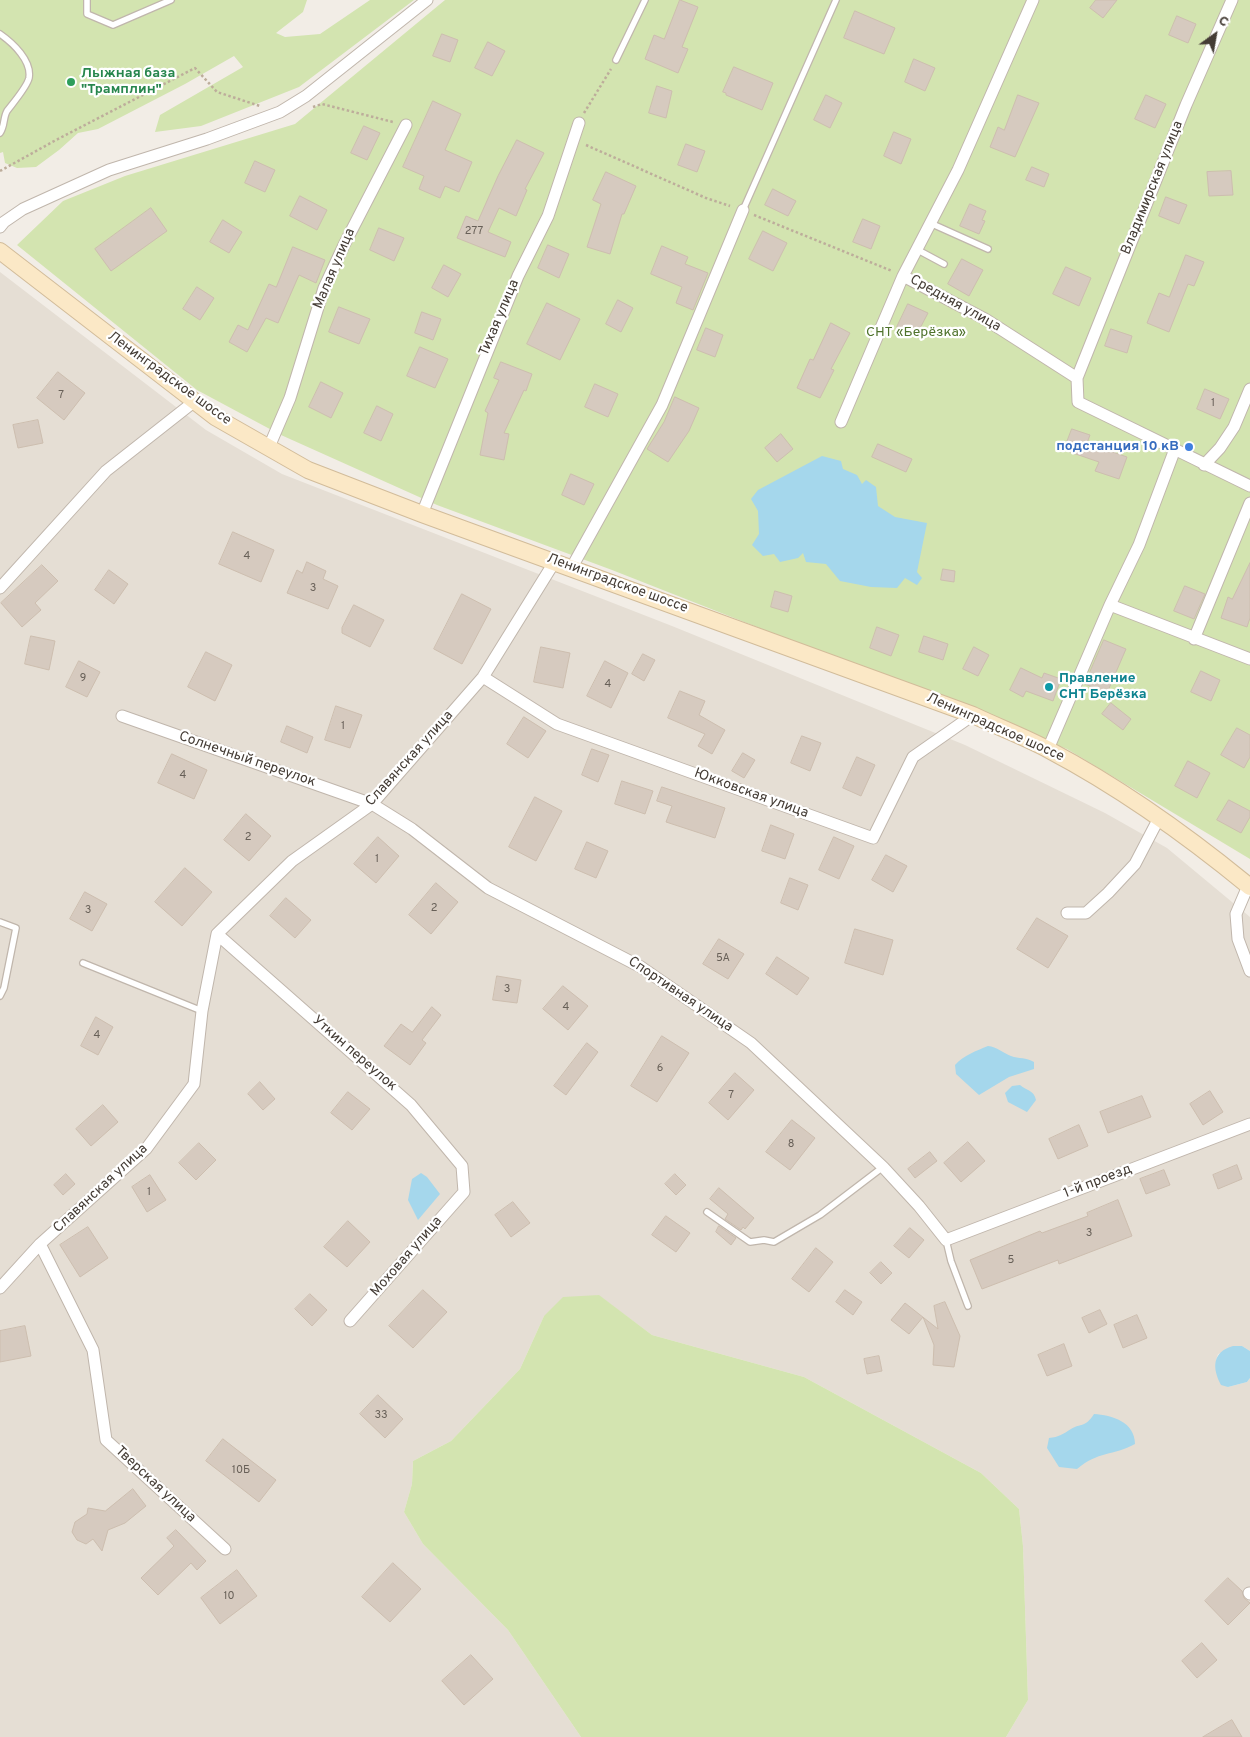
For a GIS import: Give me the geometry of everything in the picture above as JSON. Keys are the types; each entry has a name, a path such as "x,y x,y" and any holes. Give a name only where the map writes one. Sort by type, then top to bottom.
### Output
{"main road":[{"name":"Ленинградское шоссе","path":"0,251 215,417 308,470 422,514 555,561 973,716 1048,749 1105,781 1159,818 1249,887"}],"street":[{"path":"0,227 23,209 109,170 207,139 280,112 306,96 427,0"},
{"name":"Средняя улица","path":"1033,0 958,170 903,276 985,319 1077,378"},
{"name":"Владимирская улица","path":"1077,378 1186,105 1232,0"},
{"name":"Тихая улица","path":"422,514 518,276 548,216 578,123"},
{"name":"Малая улица","path":"269,447 290,398 324,288 406,125"},
{"path":"572,568 662,405 743,210"},
{"path":"841,422 903,276"},
{"path":"1077,378 1078,402 1250,486"},
{"path":"1204,464 1220,448 1234,428 1250,389"},
{"path":"0,588 106,471 195,401"},
{"path":"1048,749 1110,605 1139,545 1175,449"},
{"path":"1194,639 1250,504"},
{"name":"Славянская улица","path":"0,1288 40,1244 146,1149 194,1084 202,1011 217,934 292,861 372,804 483,677 555,561"},
{"path":"1110,605 1250,659"},
{"name":"Юкковская улица","path":"483,677 558,724 873,838 913,758 973,716"},
{"name":"Солнечный переулок","path":"122,716 372,804"},
{"name":"Спортивная улица","path":"372,804 412,830 488,888 642,967 751,1043 883,1166 946,1240"},
{"path":"1068,913 1086,912 1108,893 1136,864 1159,818"},
{"path":"1249,887 1236,914 1238,939 1250,971"},
{"name":"Уткин переулок","path":"217,934 411,1105 462,1166 464,1192"},
{"name":"1-й проезд","path":"946,1240 1250,1124"},
{"name":"Моховая улица","path":"350,1322 464,1192"},
{"name":"Тверская улица","path":"40,1244 92,1350 106,1440 225,1549"}],"lane":[{"path":"87,0 87,14 113,25 170,0"},
{"path":"616,60 645,0"},
{"path":"743,210 836,0"},
{"path":"0,34 11,42 29,66 29,79 4,116 4,129 0,133"},
{"path":"930,222 988,248"},
{"path":"916,249 944,264"},
{"path":"0,922 16,928 4,988 0,996"},
{"path":"83,963 202,1011"},
{"path":"707,1212 750,1242 764,1240 774,1242 820,1215 883,1166"},
{"path":"946,1240 951,1260 968,1306"}],"path":[{"path":"578,123 616,60"},
{"path":"0,172 56,140 195,68 217,92"},
{"path":"573,140 706,198 743,210 903,276"}],"shaded area":[{"path":"0,272 206,430 282,474 672,626 965,745 1105,813 1167,848 1250,917 1250,1351 1242,1346 1218,1354 1216,1367 1228,1387 1247,1382 1250,1378 1250,1737 1006,1737 1028,1700 1023,1546 1019,1509 981,1473 804,1377 652,1335 598,1295 544,1316 520,1369 451,1441 413,1461 412,1484 404,1512 423,1544 508,1630 581,1737 0,1737"}],"green space":[{"path":"0,0 307,0 303,12 276,33 285,37 320,34 370,0 414,0 299,87 201,126 155,132 160,115 243,67 234,56 98,129 78,133 36,167 17,168 5,163 3,152 0,153"},
{"name":"СНТ «Берёзка»","path":"445,0 1250,0 1250,859 1067,749 612,570 437,505 281,435 197,390 17,245 63,201 125,176 295,124"},
{"path":"599,1295 652,1335 804,1377 981,1473 1019,1509 1023,1546 1028,1700 1006,1737 581,1737 508,1630 423,1544 404,1512 412,1484 413,1461 451,1441 520,1369 544,1316 563,1297"}],"water":[{"path":"822,456 841,461 843,469 857,475 862,484 866,480 876,487 878,506 895,517 927,523 917,572 922,578 917,585 905,578 897,588 871,587 840,581 826,564 806,562 803,553 798,558 780,562 774,554 763,556 752,545 759,534 758,511 751,499 758,490"},
{"path":"988,1046 1017,1058 1031,1060 1034,1062 1034,1069 1009,1077 979,1095 956,1074 955,1065 966,1056"},
{"path":"1020,1085 1032,1092 1036,1100 1027,1112 1008,1102 1005,1093 1012,1086"},
{"path":"421,1173 427,1177 440,1194 418,1220 408,1200 412,1179"},
{"path":"1233,1346 1242,1346 1250,1351 1250,1378 1247,1382 1228,1387 1221,1385 1215,1367 1221,1352"},
{"path":"1094,1414 1115,1418 1127,1425 1134,1436 1135,1444 1092,1459 1077,1469 1059,1467 1047,1448 1049,1438 1058,1436 1085,1423"}],"building":[{"path":"680,0 698,7 682,47 688,49 678,73 645,59 654,35 664,39"},
{"path":"1096,0 1117,0 1103,18 1090,8"},
{"path":"855,11 895,28 884,54 844,38"},
{"path":"1177,16 1196,24 1188,43 1169,35"},
{"path":"442,34 458,40 450,62 433,56"},
{"path":"488,42 505,51 492,76 475,68"},
{"path":"914,59 935,68 925,91 905,82"},
{"path":"734,67 773,83 762,110 723,92"},
{"path":"657,86 672,91 666,118 649,113"},
{"path":"826,95 842,103 830,128 814,120"},
{"path":"1018,95 1039,103 1015,157 990,147 998,127 1004,130"},
{"path":"1146,95 1166,104 1155,128 1135,119"},
{"path":"433,101 461,114 445,150 472,162 459,192 445,186 440,198 419,189 424,176 403,167"},
{"path":"364,126 380,133 367,160 351,153"},
{"path":"894,132 911,139 901,164 884,156"},
{"path":"517,140 544,153 525,189 527,190 516,216 499,208 488,232 511,242 505,257 457,238 466,216 478,221 498,176"},
{"path":"686,144 705,151 697,172 678,165"},
{"path":"255,161 275,170 265,192 245,183"},
{"path":"1032,167 1049,174 1044,187 1026,180"},
{"path":"1231,171 1233,195 1209,196 1207,172"},
{"path":"606,172 636,186 624,214 622,214 610,254 587,247 601,204 593,200"},
{"path":"773,189 796,201 788,216 765,205"},
{"path":"300,196 327,210 317,230 290,216"},
{"path":"1166,197 1187,205 1179,224 1159,216"},
{"path":"970,204 986,211 982,220 985,221 979,234 960,226"},
{"path":"151,208 167,231 111,271 95,249"},
{"path":"863,219 880,226 871,249 853,242"},
{"path":"223,220 242,232 229,253 210,242"},
{"path":"379,228 404,238 394,261 370,250"},
{"path":"763,231 787,243 773,271 749,259"},
{"path":"548,245 569,254 559,278 538,268"},
{"path":"662,246 688,257 685,264 708,273 693,310 676,303 682,287 651,274"},
{"path":"293,247 325,260 316,283 299,275 278,323 266,318 247,352 229,342 238,325 248,330 269,284 276,287"},
{"path":"1186,255 1204,262 1194,286 1188,284 1169,332 1147,323 1159,293 1169,297"},
{"path":"962,259 983,270 969,296 948,284"},
{"path":"444,265 461,274 448,297 432,288"},
{"path":"1066,267 1091,278 1079,306 1053,294"},
{"path":"197,287 214,298 200,320 183,309"},
{"path":"618,300 633,308 621,332 606,324"},
{"path":"547,303 580,319 560,360 527,344"},
{"path":"908,304 928,313 916,336 897,327"},
{"path":"339,307 370,319 359,344 329,332"},
{"path":"422,312 441,319 433,340 415,333"},
{"path":"831,323 850,333 831,369 834,370 820,398 797,388 810,359 813,360"},
{"path":"706,328 723,335 715,357 697,350"},
{"path":"1111,329 1132,336 1127,353 1105,346"},
{"path":"420,347 448,359 435,388 407,376"},
{"path":"501,362 532,374 526,391 524,390 504,433 509,434 504,460 480,455 488,413 485,411 499,380 494,378"},
{"path":"58,372 85,393 64,420 37,398"},
{"path":"321,382 343,393 331,418 309,407"},
{"path":"595,384 618,394 608,417 585,407"},
{"path":"1205,389 1229,399 1220,419 1197,409"},
{"path":"675,397 699,408 689,431 668,462 647,449 664,422"},
{"path":"377,406 393,414 381,441 364,433"},
{"path":"38,420 43,443 18,448 13,425"},
{"path":"1072,429 1090,435 1087,443 1127,457 1119,479 1095,471 1099,462 1064,450"},
{"path":"781,434 793,449 777,462 765,448"},
{"path":"878,444 912,459 906,472 872,457"},
{"path":"571,474 594,484 584,505 562,495"},
{"path":"233,532 274,550 261,582 219,564"},
{"path":"307,562 326,571 323,579 338,586 328,609 287,593 297,570 302,573"},
{"path":"1250,563 1250,618 1247,627 1221,618 1228,597 1232,599"},
{"path":"42,565 58,581 35,603 41,610 22,627 1,603"},
{"path":"943,569 955,571 954,582 941,580"},
{"path":"109,570 128,584 114,604 95,590"},
{"path":"1185,586 1205,594 1194,619 1174,611"},
{"path":"775,591 792,596 788,612 771,607"},
{"path":"462,594 491,609 462,664 434,649"},
{"path":"354,605 384,620 370,647 342,633 342,628"},
{"path":"877,627 899,635 891,656 870,648"},
{"path":"31,636 55,641 49,670 25,664"},
{"path":"924,636 948,644 943,660 919,652"},
{"path":"1104,640 1126,649 1107,693 1085,684"},
{"path":"541,647 570,653 563,688 534,682"},
{"path":"974,647 989,655 978,676 963,669"},
{"path":"206,652 232,665 215,701 188,687"},
{"path":"643,654 655,660 644,681 632,674"},
{"path":"79,661 100,672 87,697 66,687"},
{"path":"605,661 628,673 611,708 587,696"},
{"path":"1021,668 1042,678 1044,673 1061,679 1053,701 1026,691 1023,697 1010,690"},
{"path":"1201,671 1220,680 1211,701 1191,692"},
{"path":"680,691 705,701 699,715 725,730 712,754 698,746 705,734 668,718"},
{"path":"1111,703 1131,719 1123,730 1102,714"},
{"path":"336,706 362,715 350,748 325,740"},
{"path":"524,717 546,731 528,758 507,744"},
{"path":"287,726 313,737 307,753 281,742"},
{"path":"1237,728 1250,735 1250,757 1244,768 1221,755"},
{"path":"802,736 821,743 810,771 791,763"},
{"path":"592,749 609,755 598,782 582,775"},
{"path":"743,753 755,760 744,778 732,771"},
{"path":"172,754 207,770 194,799 158,783"},
{"path":"857,757 875,765 861,796 843,788"},
{"path":"1188,761 1210,773 1197,798 1175,786"},
{"path":"622,781 653,791 645,814 615,804"},
{"path":"662,787 725,808 715,838 666,822 672,806 657,801"},
{"path":"535,797 562,811 536,861 509,847"},
{"path":"1229,800 1250,811 1250,817 1241,833 1217,820"},
{"path":"246,814 271,836 249,861 224,840"},
{"path":"771,825 794,834 785,859 762,851"},
{"path":"378,837 399,856 376,883 354,864"},
{"path":"834,837 854,846 839,879 819,870"},
{"path":"587,842 608,851 596,878 575,869"},
{"path":"886,855 907,866 893,892 872,880"},
{"path":"185,868 212,892 182,926 155,902"},
{"path":"790,878 808,885 798,910 781,903"},
{"path":"436,883 458,902 431,934 409,915"},
{"path":"85,892 107,904 92,931 70,919"},
{"path":"286,898 311,920 295,938 270,916"},
{"path":"1037,918 1068,936 1048,968 1017,949"},
{"path":"855,929 893,940 883,975 845,963"},
{"path":"719,939 744,954 728,979 703,964"},
{"path":"777,957 809,978 797,995 766,974"},
{"path":"497,976 521,980 517,1003 493,1000"},
{"path":"563,986 588,1006 568,1030 543,1009"},
{"path":"432,1007 441,1015 422,1040 426,1043 410,1065 384,1046 401,1024 412,1032"},
{"path":"96,1017 113,1027 98,1055 81,1046"},
{"path":"662,1036 689,1053 657,1102 631,1086"},
{"path":"587,1043 598,1052 566,1095 554,1086"},
{"path":"735,1073 754,1090 728,1120 709,1103"},
{"path":"260,1082 275,1099 263,1110 248,1094"},
{"path":"1210,1091 1223,1112 1203,1125 1190,1104"},
{"path":"348,1092 370,1109 352,1130 331,1113"},
{"path":"1142,1096 1151,1117 1108,1133 1100,1112"},
{"path":"103,1105 118,1122 91,1146 76,1129"},
{"path":"792,1120 815,1138 790,1170 766,1152"},
{"path":"1079,1125 1088,1146 1058,1159 1049,1139"},
{"path":"968,1142 985,1161 961,1182 944,1163"},
{"path":"199,1143 216,1160 196,1180 179,1163"},
{"path":"930,1152 937,1161 915,1178 908,1169"},
{"path":"1237,1165 1242,1179 1218,1189 1213,1175"},
{"path":"1164,1170 1170,1185 1146,1194 1140,1179"},
{"path":"66,1174 75,1184 63,1195 54,1185"},
{"path":"675,1174 686,1185 676,1195 665,1184"},
{"path":"150,1175 166,1200 147,1212 132,1187"},
{"path":"719,1188 754,1218 745,1229 743,1227 741,1230 725,1219 728,1214 710,1199"},
{"path":"1118,1200 1132,1236 1059,1264 1058,1260 982,1289 970,1260 1040,1231 1042,1233 1088,1216 1087,1213"},
{"path":"513,1202 530,1223 511,1237 495,1215"},
{"path":"666,1216 690,1233 676,1252 652,1235"},
{"path":"348,1221 370,1242 347,1267 324,1247"},
{"path":"719,1226 736,1238 731,1245 716,1232"},
{"path":"88,1227 108,1258 80,1277 60,1245"},
{"path":"910,1228 924,1240 909,1258 894,1246"},
{"path":"816,1248 833,1262 809,1292 792,1279"},
{"path":"881,1262 892,1273 881,1284 870,1273"},
{"path":"423,1290 447,1312 413,1348 389,1326"},
{"path":"845,1290 862,1302 853,1315 836,1302"},
{"path":"310,1294 327,1310 312,1326 295,1309"},
{"path":"945,1302 960,1336 954,1367 933,1365 934,1345 923,1317 938,1329 934,1306"},
{"path":"905,1303 923,1317 909,1334 891,1320"},
{"path":"1100,1310 1107,1324 1089,1333 1082,1318"},
{"path":"1137,1315 1147,1338 1123,1348 1114,1325"},
{"path":"25,1326 31,1356 0,1362 0,1331"},
{"path":"1064,1344 1072,1366 1047,1376 1038,1355"},
{"path":"879,1356 882,1371 867,1374 864,1359"},
{"path":"378,1395 403,1419 385,1438 360,1414"},
{"path":"223,1439 276,1480 259,1502 206,1461"},
{"path":"133,1489 146,1506 125,1523 108,1530 102,1551 93,1539 86,1544 77,1540 72,1532 75,1522 87,1514 88,1508 105,1511"},
{"path":"176,1530 206,1561 197,1570 191,1563 158,1595 141,1578 174,1546 167,1538"},
{"path":"393,1563 421,1589 390,1622 362,1597"},
{"path":"237,1570 257,1596 220,1624 201,1598"},
{"path":"1228,1578 1242,1591 1244,1598 1250,1603 1228,1625 1205,1601"},
{"path":"1202,1643 1217,1660 1197,1678 1182,1661"},
{"path":"471,1655 493,1679 464,1705 442,1681"},
{"path":"1232,1720 1242,1737 1203,1737"}],"place":[{"name":"Лыжная база \"Трамплин\"","path":"71,82"},
{"name":"подстанция 10 кВ","path":"1189,447"},
{"name":"Правление СНТ Берёзка","path":"1049,687"}]}
